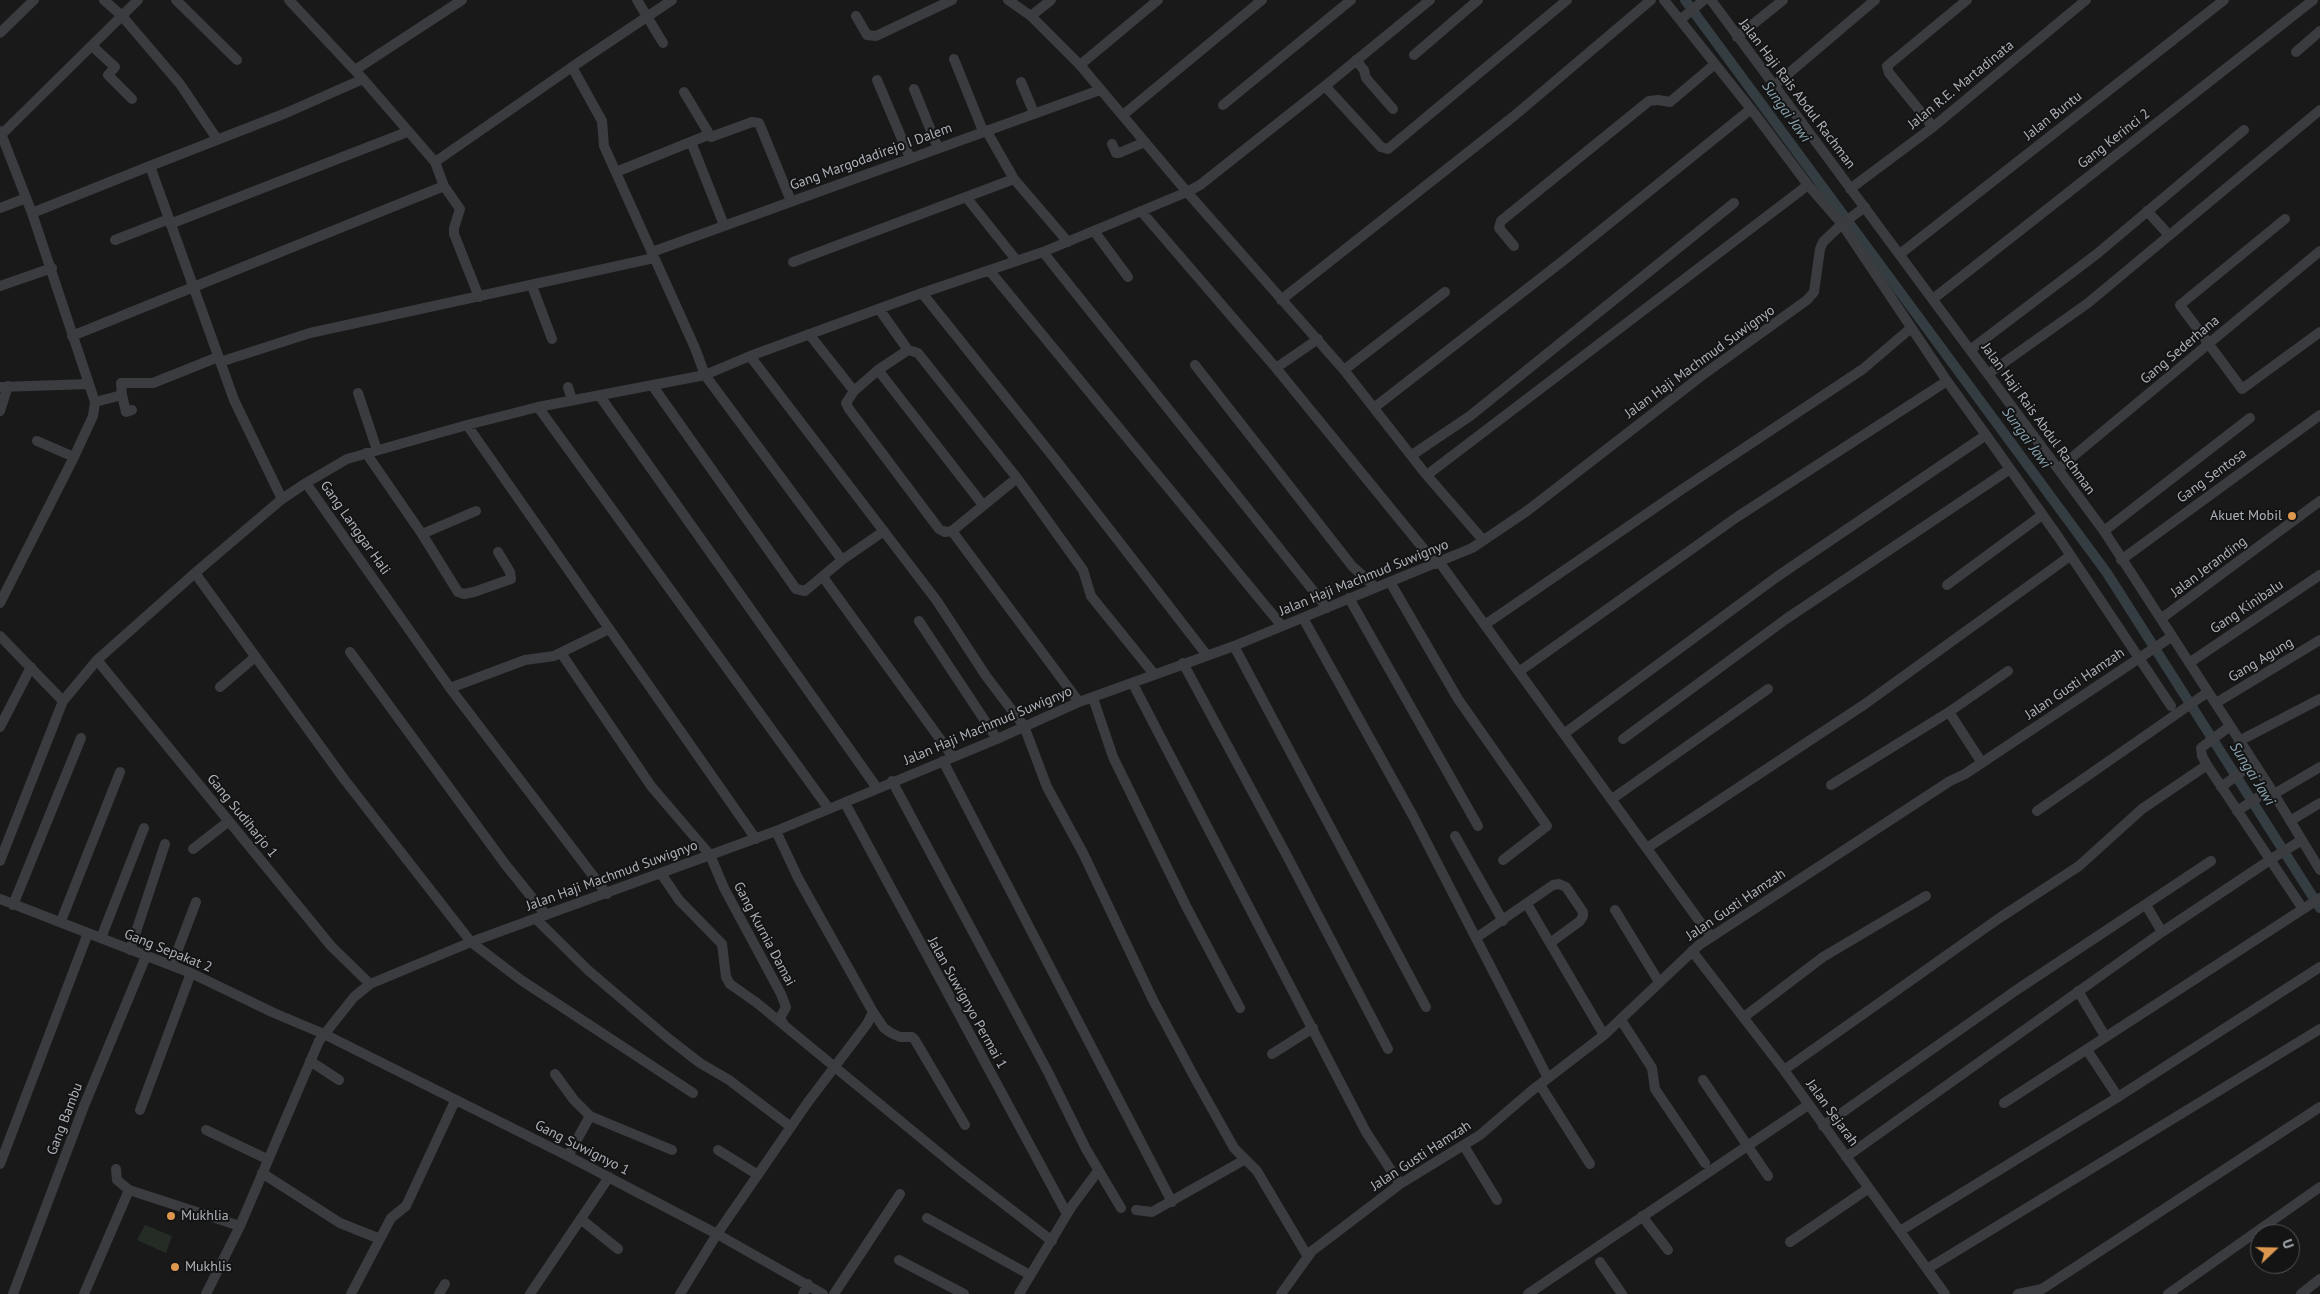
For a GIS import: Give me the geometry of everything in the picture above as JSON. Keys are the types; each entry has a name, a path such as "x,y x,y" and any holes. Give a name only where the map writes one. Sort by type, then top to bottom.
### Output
{"street":[{"path":"0,33 34,0"},
{"path":"104,0 122,16 180,84 217,139"},
{"path":"0,603 74,458 93,416 95,402 72,336 52,268 1,132 138,0"},
{"path":"176,0 236,60"},
{"path":"289,0 363,79 435,162 444,186 460,209 454,234 478,297"},
{"path":"354,70 462,0"},
{"path":"637,0 663,43"},
{"path":"435,162 672,0"},
{"path":"856,16 868,35 876,36 952,0"},
{"path":"1008,0 1032,16 1080,66 1281,300 1318,339 1483,540"},
{"path":"1032,16 1051,0"},
{"path":"1080,66 1158,0"},
{"path":"1123,115 1262,0"},
{"path":"1223,105 1351,0"},
{"path":"306,483 347,459 467,425 538,407 705,375 809,334 1043,252 1188,192 1200,185 1325,86 1430,0"},
{"path":"1414,55 1478,0"},
{"path":"1325,86 1380,147 1388,149 1567,0"},
{"path":"1281,300 1514,116 1651,0"},
{"path":"1664,0 1681,18 1808,186 1843,223 1947,381 2141,656 2171,706"},
{"name":"Jalan Haji Rais Abdul Rachman","path":"1712,0 1737,37 1775,85 1850,189 1862,209 1900,254 2104,530 2121,560 2162,618 2169,639 2189,663 2204,694 2216,703 2273,792 2290,821 2299,842 2320,869"},
{"path":"1737,37 1783,0"},
{"path":"1775,85 1875,0"},
{"path":"1932,127 1889,73 1887,66 1967,0"},
{"name":"Jalan R.E. Martadinata","path":"1850,189 1932,127 2086,0"},
{"name":"Jalan Buntu","path":"1900,254 2224,0"},
{"name":"Gang Kerinci 2","path":"1933,299 2313,0"},
{"path":"1681,18 1702,2"},
{"path":"2296,52 2320,32"},
{"path":"92,46 115,68 108,75 132,99"},
{"path":"954,59 984,130 1014,180 1068,242"},
{"path":"1356,60 1364,70 1366,78 1393,110"},
{"path":"1514,246 1499,228 1502,221 1649,101 1655,99 1670,102 1716,64"},
{"path":"572,67 602,121 602,140 695,348 705,375 842,560"},
{"path":"32,213 286,113 363,79"},
{"path":"877,80 910,158"},
{"path":"1021,82 1034,113"},
{"path":"914,89 938,148"},
{"name":"Gang Margodadirejo I Dalem","path":"122,395 121,383 153,383 219,359 310,333 532,286 653,255 724,225 984,130 1100,90"},
{"path":"684,92 708,135"},
{"path":"1375,407 1564,260 1751,109"},
{"path":"1988,374 2088,303 2320,110"},
{"path":"616,172 708,135 714,137 752,122 759,123 791,202"},
{"path":"1970,350 2098,253 2244,130"},
{"path":"116,240 407,132"},
{"path":"691,142 724,225"},
{"path":"1112,144 1116,152 1119,153 1145,142"},
{"path":"150,166 234,400 282,499"},
{"path":"793,262 1014,180"},
{"path":"72,336 193,289 444,186"},
{"path":"1428,475 1808,186"},
{"path":"966,197 1016,261"},
{"path":"0,208 26,198"},
{"path":"1412,455 1470,416 1734,203"},
{"name":"Jalan Haji Machmud Suwignyo","path":"210,1292 310,1061 324,1034 354,997 370,984 471,942 662,875 710,855 756,839 997,739 1080,702 1133,684 1206,654 1234,646 1374,587 1438,564 1472,548 1527,511 1700,377 1808,300 1814,292 1820,249 1823,242 1843,223 1862,209"},
{"path":"1141,211 1276,368 1486,624 1711,937"},
{"path":"2147,211 2169,235"},
{"path":"2285,219 2180,305 2242,389 2320,332"},
{"path":"1094,231 1128,276"},
{"name":"Gang Sederhana","path":"2058,469 2320,251"},
{"path":"1043,252 1326,608"},
{"path":"0,286 52,268"},
{"path":"989,270 1282,626"},
{"path":"532,286 552,339"},
{"path":"1344,370 1445,292"},
{"path":"922,293 1055,458 1206,654"},
{"path":"878,309 908,350 918,353 1016,478 1083,570 1091,596 1154,674"},
{"path":"1486,624 1684,488 1855,374 1911,328"},
{"path":"809,334 854,391"},
{"path":"1276,368 1318,339"},
{"path":"908,350 878,370 854,391 846,403 939,529 945,532 952,531 1016,478"},
{"path":"750,356 937,601 986,676 1024,726 1048,787 1084,853 1153,1000 1234,1148 1257,1171 1308,1257"},
{"path":"1196,365 1352,566 1374,587"},
{"path":"878,370 983,505"},
{"path":"1520,672 1737,517 1947,381"},
{"path":"0,411 4,387 89,384"},
{"path":"652,385 796,589 805,591 842,560 884,532"},
{"path":"568,387 572,400"},
{"path":"358,392 377,450"},
{"path":"95,402 122,395 126,412 132,410"},
{"path":"599,395 877,788"},
{"path":"538,407 829,809"},
{"name":"Gang Sentosa","path":"2121,560 2320,415"},
{"path":"2104,530 2250,418"},
{"path":"467,425 756,839"},
{"path":"1564,733 1778,576 1986,435"},
{"path":"38,442 74,458"},
{"path":"366,453 422,534 458,592 464,594 511,579 510,572 498,552"},
{"path":"1623,739 1786,619 2010,469"},
{"name":"Gang Langgar Hali","path":"0,862 64,701 97,660 282,499 306,483 450,688 607,894"},
{"name":"Jalan Jeranding","path":"2162,618 2320,501"},
{"path":"422,534 476,511"},
{"path":"1947,586 2042,515"},
{"path":"952,531 1080,702"},
{"path":"1647,848 1865,704 2070,556"},
{"path":"195,573 344,779 471,942 536,990 693,1093"},
{"name":"Gang Kinibalu","path":"2189,663 2320,575"},
{"path":"823,577 948,759 1172,1202"},
{"path":"1390,582 1458,699 1547,826 1503,860"},
{"path":"1349,598 1478,826"},
{"path":"1303,618 1413,816 1476,938 1544,1081 1590,1164"},
{"path":"919,622 997,739"},
{"path":"450,688 525,660 561,653 608,629"},
{"path":"0,636 64,701"},
{"name":"Jalan Gusti Hamzah","path":"1281,1294 1308,1257 1351,1220 1400,1184 1464,1146 1604,1035 1692,951 2169,639"},
{"name":"Gang Agung","path":"2216,703 2320,640"},
{"path":"1234,646 1426,1007"},
{"path":"350,652 505,864 546,915"},
{"path":"561,653 651,786 710,855"},
{"path":"220,687 256,657"},
{"name":"Gang Sudiharjo 1","path":"97,660 332,946 370,984"},
{"path":"1183,663 1291,862 1388,1050"},
{"path":"0,727 31,666"},
{"path":"1831,785 1949,712 2008,671"},
{"path":"1133,684 1366,1132 1400,1184"},
{"path":"1612,799 1768,688"},
{"path":"2036,811 2204,694"},
{"path":"1093,698 1113,757 1186,906 1240,1008"},
{"path":"2240,741 2320,699"},
{"path":"1949,712 1982,763"},
{"path":"2230,726 2204,745 2200,751 2207,765 2225,784 2305,907"},
{"path":"13,905 81,738"},
{"path":"2225,784 2254,763"},
{"path":"1784,1070 1998,919 2079,866 2142,809 2207,765"},
{"path":"2240,809 2261,796 2273,792 2320,768"},
{"path":"61,921 120,772"},
{"path":"892,782 1048,1072 1098,1171 1120,1208"},
{"name":"Jalan Suwignyo Permai 1","path":"845,803 1067,1214"},
{"path":"2290,821 2320,803"},
{"path":"193,849 229,821"},
{"path":"101,938 144,828"},
{"path":"776,831 798,878 873,1012 884,1028 891,1034 900,1037 912,1037 915,1040 965,1125"},
{"path":"1455,836 1503,921"},
{"path":"1846,1157 2162,932 2299,842"},
{"path":"130,950 165,844"},
{"name":"Gang Kurnia Damai","path":"710,855 724,888 781,994 786,1007 780,1018 784,1026"},
{"path":"1823,1126 2015,991 2211,861"},
{"path":"662,875 679,900 722,944 726,977 730,984 834,1066 960,1170 1052,1241"},
{"path":"1476,938 1553,885 1559,884 1566,887 1583,912 1580,920 1550,943"},
{"path":"1744,1017 1823,957 1926,896"},
{"path":"2004,1103 2320,898"},
{"name":"Gang Sepakat 2","path":"0,899 191,972 274,1013 324,1034"},
{"path":"172,965 196,902"},
{"path":"1527,904 1604,1035"},
{"path":"2146,904 2162,932"},
{"path":"1615,910 1659,982"},
{"path":"536,919 588,971 669,1039 700,1063 729,1080 792,1127"},
{"path":"0,1164 88,933"},
{"name":"Jalan Sejarah","path":"1692,951 1784,1070 1945,1294"},
{"name":"Gang Bambu","path":"13,1294 84,1106 146,956"},
{"path":"1900,1231 2118,1097 2320,968"},
{"path":"140,1110 191,972"},
{"path":"2078,991 2105,1036"},
{"path":"680,1294 717,1234 834,1066 867,1024 873,1012"},
{"path":"1621,1020 1652,1068 1655,1089 1705,1163"},
{"path":"1272,1054 1313,1028"},
{"path":"1927,1269 2320,1029"},
{"name":"Gang Suwignyo 1","path":"324,1034 609,1177 717,1234 805,1289 823,1294"},
{"path":"2087,1050 2118,1097"},
{"path":"310,1061 339,1080"},
{"path":"556,1074 574,1100 590,1116 672,1150"},
{"path":"1703,1080 1768,1176"},
{"path":"351,1294 393,1215 406,1206 455,1101"},
{"path":"1528,1294 1808,1105"},
{"path":"2018,1294 2042,1289 2320,1108"},
{"path":"568,1156 590,1116"},
{"path":"206,1130 267,1160"},
{"path":"1464,1146 1497,1200"},
{"path":"718,1150 758,1175"},
{"path":"1136,1210 1152,1212 1244,1160"},
{"path":"116,1169 117,1180 130,1190 240,1226"},
{"path":"1022,1293 1030,1275 1067,1214 1098,1171"},
{"path":"262,1173 340,1223 380,1239"},
{"path":"530,1294 582,1220 609,1177"},
{"path":"2168,1294 2180,1290 2320,1187"},
{"path":"1790,1242 1869,1188"},
{"path":"84,1294 130,1190"},
{"path":"834,1294 900,1194"},
{"path":"1642,1216 1668,1250"},
{"path":"927,1218 1030,1275"},
{"path":"582,1220 618,1249"},
{"path":"899,1260 964,1294"},
{"path":"1600,1262 1622,1294"},
{"path":"2301,1294 2320,1279"},
{"path":"439,1294 445,1284"}],"shaded area":[{"path":"145,1225 172,1236 166,1253 137,1240"}],"waterway":[{"name":"Sungai Jawi","path":"1685,0 2107,573 2320,908"}],"place":[{"name":"Akuet Mobil","path":"2292,516"},
{"name":"Mukhlia","path":"171,1216"},
{"name":"Mukhlis","path":"175,1267"}]}
